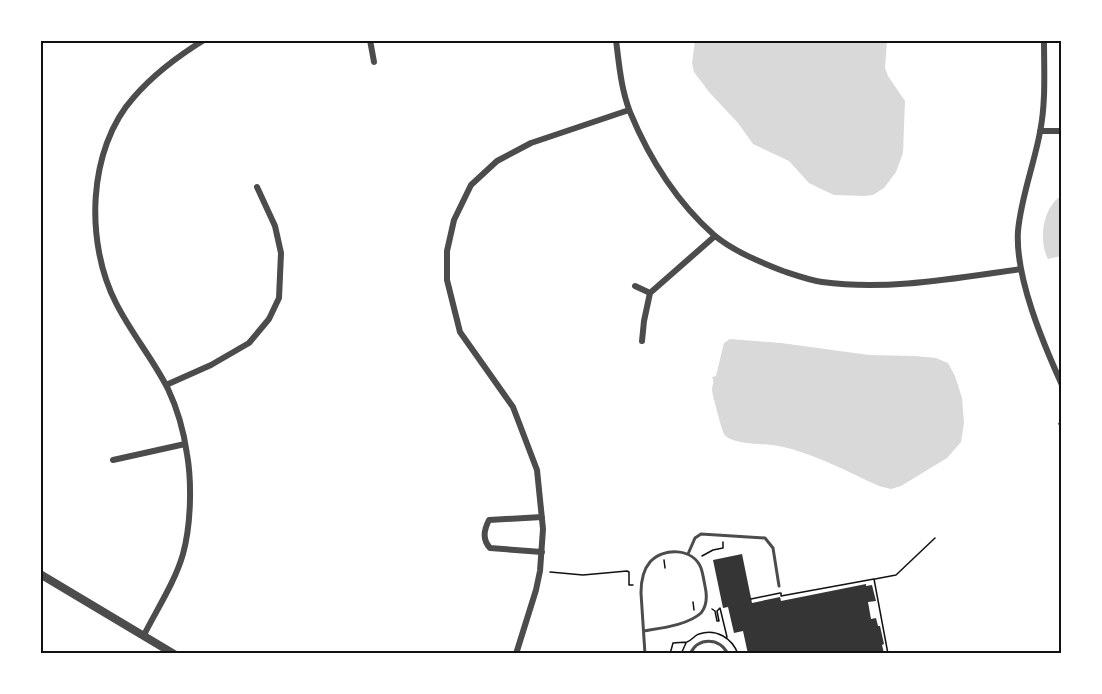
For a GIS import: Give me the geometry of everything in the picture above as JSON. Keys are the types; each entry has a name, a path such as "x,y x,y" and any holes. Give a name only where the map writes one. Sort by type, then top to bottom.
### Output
{"street":[{"path":"144,635 168,590 183,554 190,492 187,454 177,412 166,385 115,302 103,268 95,233 95,196 102,156 116,124 133,98 164,67 204,40"},
{"path":"370,40 374,62"},
{"path":"616,40 622,85 629,110 654,163 673,189 715,236 745,254 769,266 819,282 883,285 1021,269"},
{"path":"1044,40 1045,79 1040,131 1024,195 1018,231 1021,269 1049,356 1062,385"},
{"path":"516,654 536,590 542,552 543,517 537,470 513,407 460,332 447,280 447,251 454,220 471,186 497,160 531,143 629,110"},
{"path":"1040,131 1062,131"},
{"path":"166,385 211,365 249,343 269,319 279,298 281,253 274,226 257,188"},
{"path":"642,342 650,292 715,236"},
{"path":"635,286 650,292"},
{"path":"113,460 185,444"},
{"path":"542,552 490,548 484,538 489,520 543,517"},
{"path":"40,574 174,654"}],"lane":[{"path":"688,554 695,538 701,534 765,538 773,548 779,586"},
{"path":"644,631 685,621 700,614 705,606 706,590 701,569 688,554 678,552 661,554 646,568 641,585 645,654"},
{"path":"690,654 693,647 701,642 711,641 719,644 728,654"}],"path":[{"path":"1059,424 1062,418"},
{"path":"702,557 713,550 723,548 723,534"},
{"path":"779,586 781,596 896,575 935,538"},
{"path":"874,579 888,654"},
{"path":"751,599 781,593"},
{"path":"711,608 715,611 717,621 719,621 717,611 719,607 727,638"},
{"path":"681,654 687,642"}],"shaded area":[{"path":"695,41 887,41 885,68 905,101 903,153 896,172 884,188 873,195 834,195 809,183 789,161 753,144 738,123 709,92 694,72 692,63"},
{"path":"1061,196 1061,256 1048,259 1043,243 1044,225 1050,208"},
{"path":"730,339 781,343 869,355 936,358 948,363 962,398 964,423 961,442 947,458 901,486 891,489 879,486 799,451 732,440 724,434 712,390 712,377 716,376 724,343"}],"building":[{"path":"742,554 752,603 780,597 781,601 866,584 866,586 872,585 876,601 868,602 871,619 876,618 880,626 884,653 748,654 743,631 734,633 728,607 723,608 713,560"}]}
